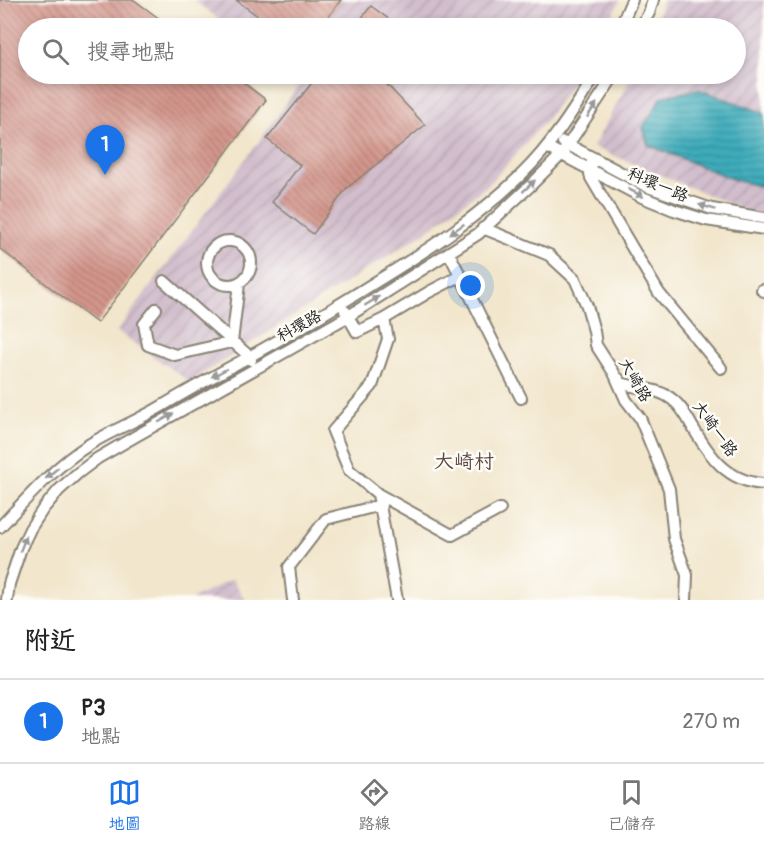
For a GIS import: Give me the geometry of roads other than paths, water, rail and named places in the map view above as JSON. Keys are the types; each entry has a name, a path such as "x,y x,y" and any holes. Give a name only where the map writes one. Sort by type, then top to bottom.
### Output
{"street":[{"path":"646,18 653,0"},
{"path":"624,18 631,1"},
{"name":"科環路","path":"0,527 46,478 90,444 341,304 419,256 467,222 520,176 547,147 589,84"},
{"name":"科環路","path":"7,600 12,575 30,529 59,490 78,473 98,458 347,317 478,234 565,150 608,84"},
{"name":"科環一路","path":"555,137 565,150"},
{"name":"科環一路","path":"547,147 565,150 648,187 712,209 764,218"},
{"path":"592,164 591,178 595,186 659,293 721,368"},
{"name":"科環一路","path":"592,164 642,197 674,210 706,220 764,228"},
{"name":"大崎路","path":"483,228 549,255 575,279 587,306 596,345 614,372 626,400 640,418 669,489 674,539 687,575 686,600"},
{"path":"232,342 238,284 249,273 251,258 242,245 236,242 220,242 209,252 206,266 208,272 218,283 232,286 238,284"},
{"path":"449,253 521,398"},
{"path":"341,304 357,332 460,276"},
{"path":"164,281 249,356 255,368"},
{"path":"156,309 144,324 148,345 175,355 232,342"},
{"path":"384,319 388,339 372,386 333,431 349,470 378,494 452,536 500,509"},
{"name":"大崎一路","path":"614,372 621,383 660,393 673,399 710,453 724,469 739,479 764,484"},
{"path":"378,494 396,600"},
{"path":"293,600 289,567 326,519 381,505"}],"water":[{"path":"698,89 764,113 764,187 735,180 648,145 643,127 662,97"}],"place":[{"name":"P3","path":"105,175"}],"district":[{"name":"大崎村","path":"464,461"}]}
